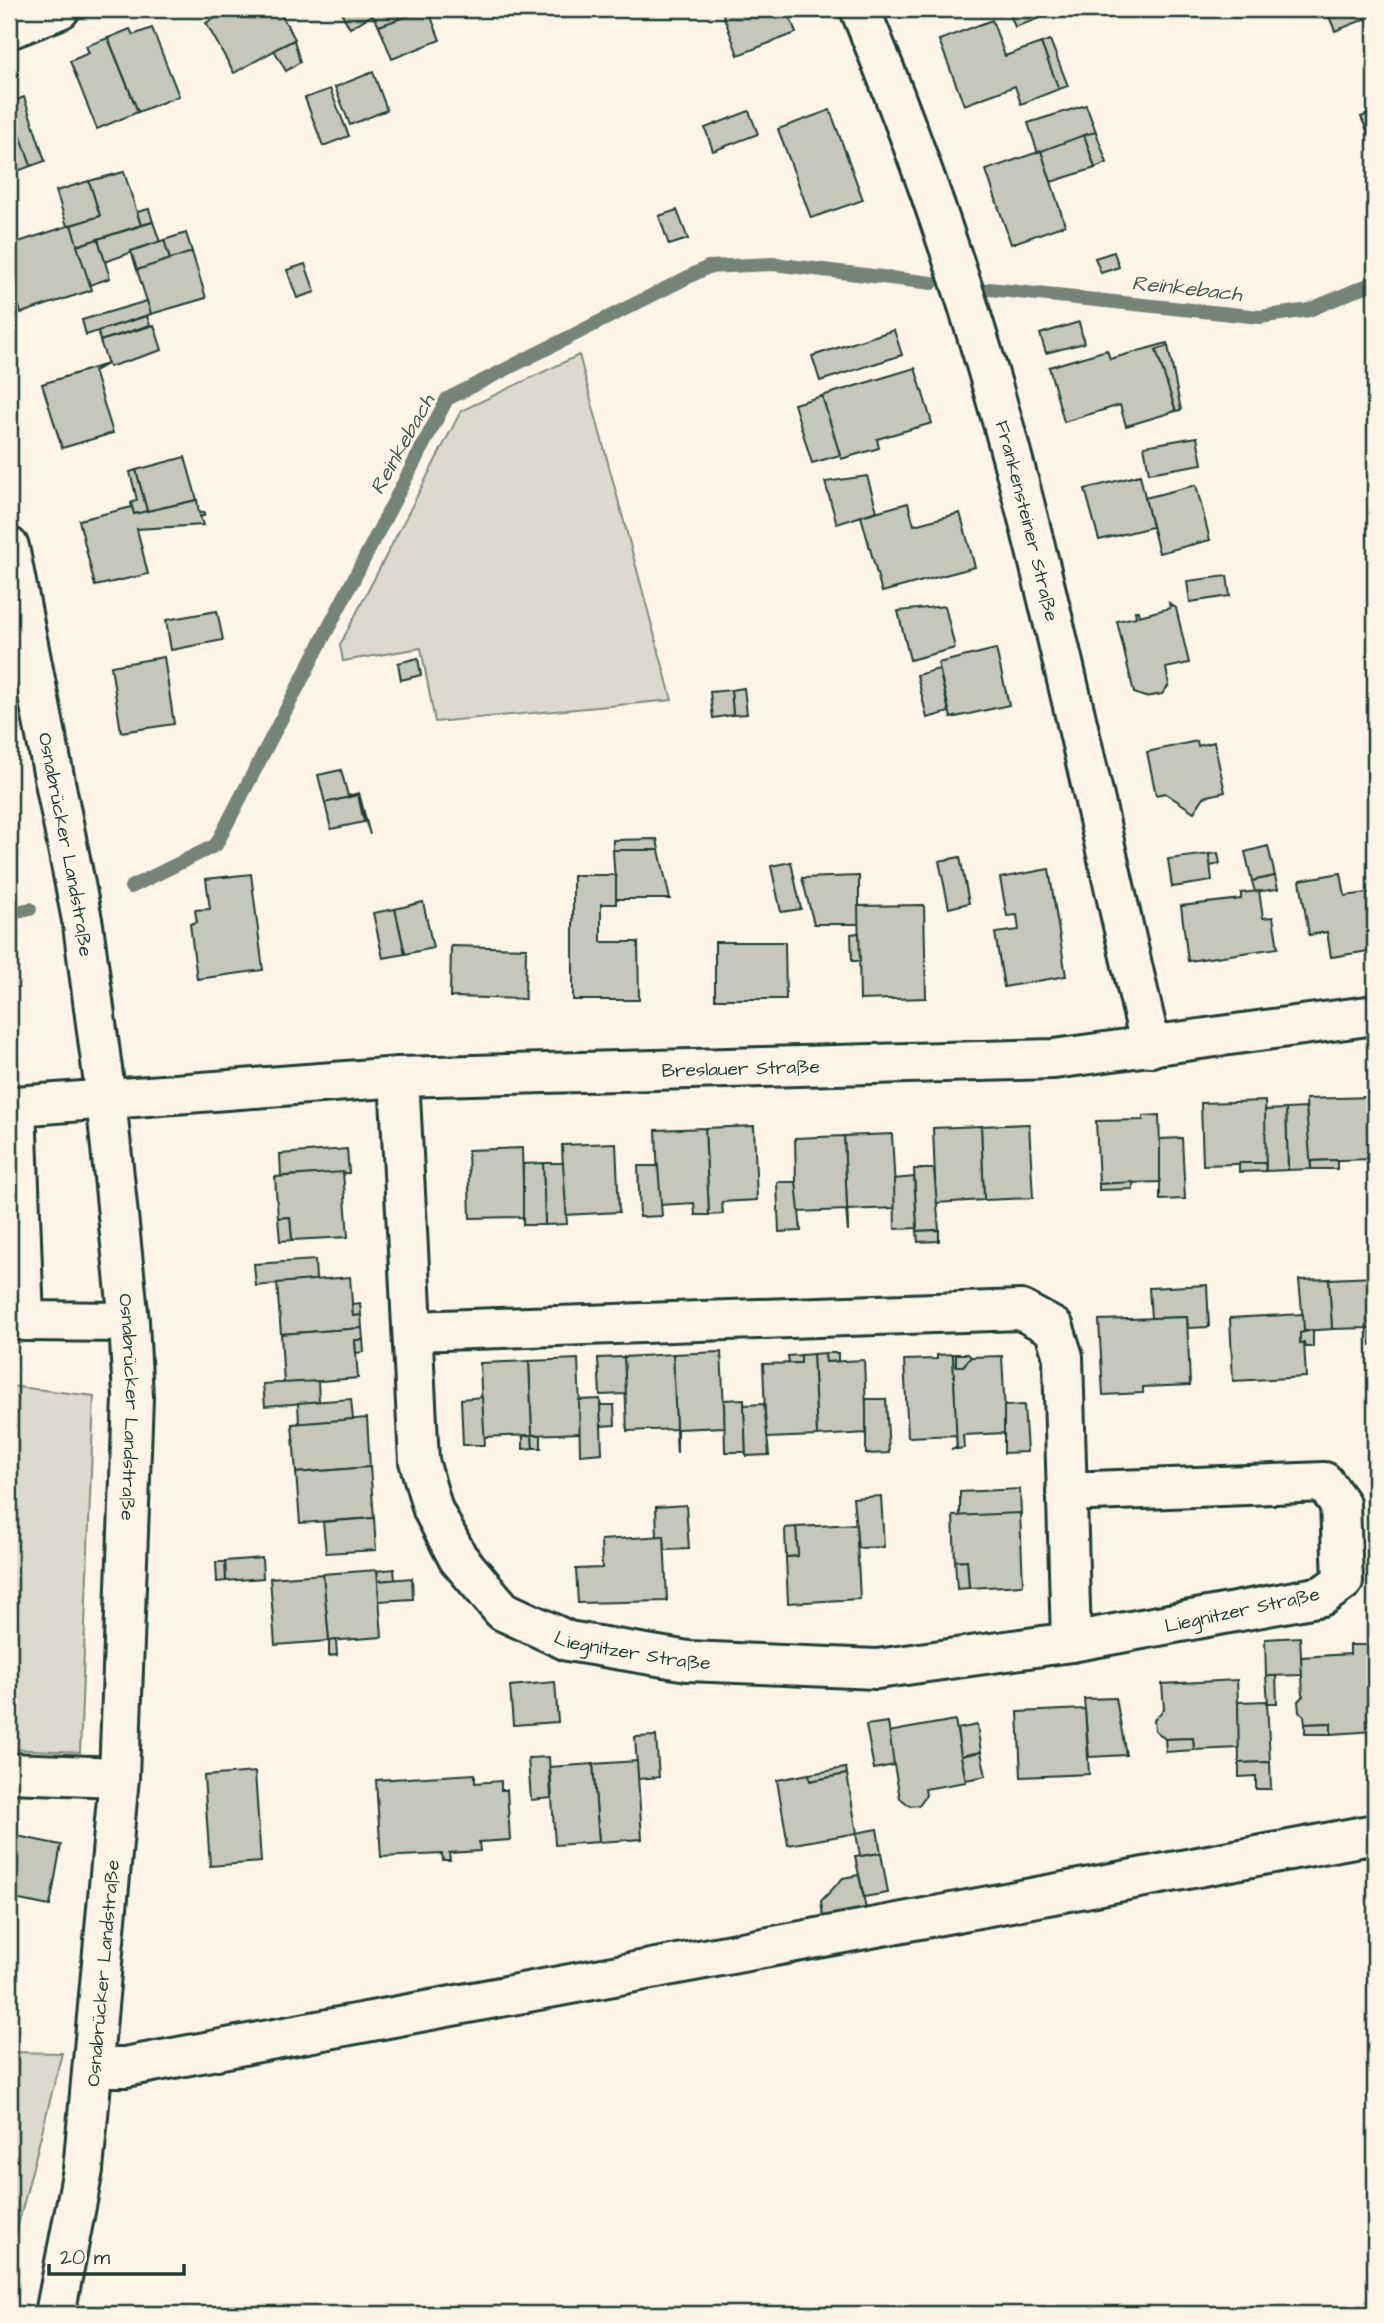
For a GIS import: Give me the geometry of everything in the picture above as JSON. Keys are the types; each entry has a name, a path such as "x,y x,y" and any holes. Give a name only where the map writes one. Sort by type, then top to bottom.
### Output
{"street":[{"path":"9,29 61,9"},
{"name":"Frankensteiner Straße","path":"860,9 905,118 970,315 1020,486 1151,1046"},
{"name":"Osnabrücker Landstraße","path":"9,547 83,925 106,1099 129,1322 133,1397 119,1777 83,2170 55,2314"},
{"name":"Breslauer Straße","path":"129,1322 24,1321 16,1106 399,1077 1054,1059 1375,1015"},
{"name":"Liegnitzer Straße","path":"399,1077 419,1461 433,1510 458,1558 503,1611 568,1641 688,1661 877,1669 1071,1642 1322,1596 1343,1580 1340,1504 1324,1482 1066,1492"},
{"path":"413,1331 1021,1311 1054,1328 1063,1357 1071,1642"},
{"path":"9,1773 119,1777"},
{"path":"93,2067 139,2064 1375,1834"}],"shaded area":[{"path":"579,355 672,700 435,722 421,648 343,661 340,645 461,411"},
{"path":"9,1386 94,1396 80,1752 9,1749"},
{"path":"9,2052 62,2053 9,2261"}],"building":[{"path":"232,9 278,9 295,39 234,73 206,23"},
{"path":"345,9 382,9 350,28 341,12"},
{"path":"382,9 395,9 400,19 379,26 372,15"},
{"path":"395,9 425,9 400,19"},
{"path":"428,9 440,40 392,59 379,26"},
{"path":"721,9 787,9 796,33 738,55"},
{"path":"1008,9 1056,9 1057,12 1015,27"},
{"path":"1326,9 1370,9 1373,16 1335,31"},
{"path":"992,20 1005,56 1041,43 1059,89 1021,104 1015,86 964,105 939,40"},
{"path":"152,28 179,96 138,112 108,38 130,29 133,35"},
{"path":"108,38 138,112 97,129 70,61 89,53 86,46"},
{"path":"294,40 300,62 286,71 274,50"},
{"path":"1050,40 1068,86 1059,89 1041,43"},
{"path":"373,72 387,110 350,125 335,87"},
{"path":"330,89 349,136 323,146 305,98"},
{"path":"24,97 45,161 31,166 9,103"},
{"path":"9,103 31,166 9,174"},
{"path":"1086,105 1096,132 1038,153 1028,123"},
{"path":"830,110 863,200 811,218 778,129"},
{"path":"749,111 758,134 713,151 705,128"},
{"path":"1375,111 1375,133 1369,135 1361,117"},
{"path":"1096,132 1107,163 1095,168 1084,135"},
{"path":"1084,135 1095,168 1051,182 1041,151"},
{"path":"1041,151 1065,225 1011,244 986,170"},
{"path":"124,172 141,225 77,246 71,225 100,216 89,181"},
{"path":"89,181 100,216 67,226 56,191"},
{"path":"149,209 153,222 141,225 137,212"},
{"path":"677,210 688,239 669,245 659,216"},
{"path":"153,222 160,242 105,262 98,239"},
{"path":"71,225 92,290 21,313 11,283 9,284 9,245"},
{"path":"186,233 192,252 170,260 164,240"},
{"path":"98,239 110,278 90,285 77,246"},
{"path":"164,240 170,260 137,270 131,251"},
{"path":"192,252 206,298 151,314 137,270"},
{"path":"1114,252 1119,267 1101,273 1095,258"},
{"path":"305,264 315,292 297,298 287,270"},
{"path":"147,301 151,314 86,335 82,320"},
{"path":"147,316 150,325 100,341 98,331"},
{"path":"1079,322 1084,343 1046,353 1040,334"},
{"path":"154,325 162,350 109,367 100,341"},
{"path":"894,330 902,355 820,381 812,356"},
{"path":"1167,343 1168,346 1156,350 1176,411 1126,426 1120,405 1064,422 1049,367 1107,350 1110,359"},
{"path":"1168,346 1181,410 1176,411 1156,350"},
{"path":"107,364 94,371 113,433 62,448 42,384"},
{"path":"915,368 932,423 877,439 879,448 841,459 822,396"},
{"path":"822,396 840,455 812,463 794,404"},
{"path":"1197,437 1202,464 1149,473 1144,446"},
{"path":"185,457 197,500 147,511 136,470"},
{"path":"136,470 147,511 134,515 131,503 137,500 130,472"},
{"path":"1140,475 1152,527 1099,540 1085,489"},
{"path":"867,476 877,511 837,524 825,482"},
{"path":"1196,485 1210,540 1159,553 1145,498"},
{"path":"197,500 199,513 204,512 204,516 200,516 203,525 137,529 148,574 95,586 79,520 132,507 134,514"},
{"path":"908,503 914,525 960,513 975,567 882,592 861,516"},
{"path":"1227,576 1230,596 1190,602 1187,581"},
{"path":"1169,603 1176,608 1189,663 1166,668 1169,685 1162,694 1145,697 1134,693 1117,621 1136,617 1135,611 1138,611 1139,616 1170,608"},
{"path":"945,606 955,648 910,660 898,611"},
{"path":"217,611 223,640 171,650 166,620"},
{"path":"996,649 1009,705 951,718 938,663"},
{"path":"164,657 174,724 121,732 111,666"},
{"path":"418,658 421,675 401,680 398,663"},
{"path":"939,669 949,712 927,718 917,675"},
{"path":"744,688 747,714 733,715 731,690"},
{"path":"731,690 733,715 713,718 710,692"},
{"path":"1197,741 1198,746 1214,742 1225,792 1204,797 1194,812 1165,793 1156,795 1147,752"},
{"path":"341,770 348,796 359,793 370,835 358,795 325,803 318,775"},
{"path":"358,795 364,822 331,829 325,803"},
{"path":"657,839 659,850 613,850 613,840"},
{"path":"1268,846 1275,876 1252,881 1245,852"},
{"path":"613,850 659,850 670,899 616,899"},
{"path":"1218,853 1220,864 1210,866 1209,854"},
{"path":"1209,854 1212,881 1172,887 1168,859"},
{"path":"960,857 969,903 949,908 939,861"},
{"path":"791,862 801,909 781,912 771,866"},
{"path":"1049,869 1066,976 1004,987 995,933 1019,930 1017,915 1007,916 1000,878"},
{"path":"1341,873 1345,896 1375,892 1375,950 1331,957 1327,932 1309,935 1300,880"},
{"path":"251,874 263,970 197,979 190,924 197,922 195,910 210,909 206,879"},
{"path":"573,875 616,875 616,904 601,904 601,942 638,942 639,1000 573,1000"},
{"path":"859,876 859,924 814,924 802,878"},
{"path":"1275,876 1278,889 1255,892 1252,881"},
{"path":"1259,891 1263,918 1273,917 1278,948 1188,961 1181,906 1241,899 1241,893"},
{"path":"423,902 433,948 405,954 395,909"},
{"path":"924,905 926,998 860,1000 858,906"},
{"path":"395,909 405,954 383,958 373,913"},
{"path":"859,933 860,961 852,961 851,934"},
{"path":"715,942 785,942 786,999 715,999"},
{"path":"451,946 526,948 525,999 450,997"},
{"path":"1370,1097 1373,1159 1308,1161 1306,1099"},
{"path":"1265,1101 1268,1163 1203,1165 1201,1103"},
{"path":"1306,1108 1311,1169 1288,1170 1286,1109"},
{"path":"1286,1109 1288,1170 1266,1171 1265,1110"},
{"path":"1159,1115 1161,1182 1099,1184 1096,1121 1143,1120 1143,1116"},
{"path":"1029,1124 1033,1198 984,1200 981,1126"},
{"path":"754,1126 757,1200 722,1202 723,1214 709,1215 705,1128"},
{"path":"981,1126 984,1200 936,1203 933,1128"},
{"path":"705,1128 709,1215 695,1215 694,1203 659,1205 656,1130"},
{"path":"892,1134 896,1208 847,1210 844,1136"},
{"path":"844,1136 848,1231 846,1210 798,1212 796,1182 795,1138"},
{"path":"1182,1138 1185,1199 1160,1200 1160,1139"},
{"path":"616,1143 619,1212 565,1215 562,1145"},
{"path":"522,1148 524,1217 470,1218 468,1150"},
{"path":"347,1149 349,1173 281,1176 280,1154"},
{"path":"1337,1160 1337,1169 1311,1169 1311,1161"},
{"path":"543,1163 563,1163 567,1224 545,1225"},
{"path":"543,1163 545,1225 523,1225 523,1164"},
{"path":"1239,1163 1265,1163 1266,1171 1239,1172"},
{"path":"638,1166 658,1166 662,1216 640,1217"},
{"path":"914,1169 934,1169 939,1230 917,1231"},
{"path":"343,1172 348,1237 292,1240 290,1217 278,1218 275,1177"},
{"path":"914,1177 917,1228 895,1229 894,1179"},
{"path":"777,1182 796,1182 801,1231 779,1232"},
{"path":"1133,1182 1133,1189 1099,1190 1099,1184"},
{"path":"290,1217 292,1240 280,1241 278,1218"},
{"path":"939,1230 939,1241 918,1242 917,1231"},
{"path":"315,1260 316,1280 256,1286 254,1264"},
{"path":"350,1277 353,1316 361,1315 362,1328 281,1334 277,1283"},
{"path":"1375,1277 1375,1304 1369,1304 1370,1328 1332,1329 1329,1279"},
{"path":"1329,1279 1332,1329 1304,1331 1299,1280"},
{"path":"1207,1285 1209,1327 1188,1328 1187,1317 1151,1318 1149,1288"},
{"path":"360,1303 361,1315 353,1316 352,1304"},
{"path":"1369,1304 1375,1304 1375,1331 1370,1332"},
{"path":"1303,1314 1304,1332 1300,1333 1300,1343 1304,1342 1306,1377 1233,1381 1230,1318"},
{"path":"1187,1317 1190,1385 1143,1387 1143,1393 1103,1395 1099,1320"},
{"path":"362,1328 363,1340 355,1340 358,1378 284,1384 281,1334"},
{"path":"1313,1330 1313,1347 1305,1347 1304,1342 1300,1343 1300,1333"},
{"path":"1375,1331 1375,1345 1371,1345 1370,1332"},
{"path":"355,1340 363,1340 364,1352 356,1353"},
{"path":"721,1352 725,1427 677,1429 677,1454 673,1354"},
{"path":"825,1353 826,1362 864,1360 867,1433 817,1436 813,1354"},
{"path":"825,1353 838,1353 838,1361 826,1362"},
{"path":"673,1354 676,1429 627,1431 624,1357"},
{"path":"813,1354 817,1436 766,1438 763,1364 801,1363 801,1355"},
{"path":"953,1354 957,1447 956,1435 908,1437 904,1360 937,1359 937,1355"},
{"path":"953,1354 956,1354 956,1366 963,1366 971,1357 1002,1356 1006,1433 963,1435 964,1448 957,1449"},
{"path":"956,1354 968,1354 971,1357 963,1366 956,1366"},
{"path":"801,1355 801,1363 789,1363 788,1356"},
{"path":"624,1357 626,1394 600,1395 598,1358"},
{"path":"578,1359 581,1433 532,1435 529,1361"},
{"path":"529,1361 532,1435 483,1437 480,1363"},
{"path":"318,1381 319,1402 265,1406 263,1384"},
{"path":"482,1397 485,1445 463,1445 461,1399"},
{"path":"351,1399 353,1419 299,1424 298,1403"},
{"path":"600,1399 602,1453 580,1455 579,1400"},
{"path":"744,1399 746,1452 725,1452 724,1400"},
{"path":"866,1399 886,1399 889,1453 866,1454"},
{"path":"764,1404 769,1455 746,1456 744,1405"},
{"path":"600,1405 614,1405 615,1425 601,1426"},
{"path":"1024,1405 1027,1452 1004,1453 1004,1406"},
{"path":"367,1418 370,1467 296,1473 292,1424"},
{"path":"532,1435 533,1448 523,1449 523,1436"},
{"path":"532,1435 541,1435 541,1448 533,1448"},
{"path":"370,1467 374,1518 300,1523 296,1473"},
{"path":"1020,1489 1021,1514 960,1516 960,1492"},
{"path":"881,1496 884,1547 858,1548 853,1498"},
{"path":"686,1505 689,1549 665,1550 664,1536 657,1537 656,1507"},
{"path":"1020,1513 1023,1585 969,1588 967,1560 955,1561 953,1516"},
{"path":"374,1518 376,1550 326,1553 323,1522"},
{"path":"856,1524 860,1599 788,1603 786,1557 798,1556 796,1527"},
{"path":"796,1527 798,1556 786,1557 785,1528"},
{"path":"664,1536 667,1601 578,1603 576,1569 602,1568 601,1540"},
{"path":"262,1558 263,1578 226,1581 225,1561"},
{"path":"967,1560 969,1588 957,1589 955,1561"},
{"path":"216,1562 225,1562 226,1581 217,1582"},
{"path":"394,1569 395,1580 378,1581 377,1571"},
{"path":"377,1570 382,1637 329,1641 323,1574"},
{"path":"323,1574 329,1641 275,1645 270,1578"},
{"path":"412,1578 413,1599 379,1601 378,1581"},
{"path":"1300,1637 1302,1675 1266,1676 1265,1639"},
{"path":"336,1640 337,1655 329,1656 329,1641"},
{"path":"1350,1645 1375,1645 1375,1731 1331,1734 1331,1723 1305,1724 1304,1716 1299,1712 1298,1701 1303,1696 1301,1657 1350,1654"},
{"path":"1266,1676 1276,1676 1277,1703 1268,1703"},
{"path":"1237,1680 1240,1748 1194,1750 1193,1738 1165,1739 1155,1730 1154,1720 1164,1709 1162,1684"},
{"path":"555,1682 558,1722 513,1725 510,1686"},
{"path":"1116,1698 1126,1755 1089,1757 1084,1699"},
{"path":"1267,1701 1270,1762 1239,1763 1238,1702"},
{"path":"1085,1709 1089,1774 1021,1777 1018,1712"},
{"path":"955,1720 966,1782 925,1789 926,1795 919,1805 910,1806 900,1798 888,1732"},
{"path":"888,1722 894,1765 874,1769 866,1725"},
{"path":"1331,1723 1331,1734 1305,1734 1305,1724"},
{"path":"977,1725 981,1752 961,1756 957,1729"},
{"path":"656,1736 659,1777 638,1779 635,1737"},
{"path":"1193,1738 1194,1750 1166,1752 1165,1739"},
{"path":"981,1752 986,1776 966,1780 961,1756"},
{"path":"549,1757 551,1798 531,1800 528,1758"},
{"path":"637,1761 642,1839 599,1842 593,1764"},
{"path":"1270,1762 1271,1789 1256,1789 1256,1776 1239,1777 1239,1763"},
{"path":"593,1764 599,1842 555,1845 550,1767"},
{"path":"846,1768 847,1774 810,1781 809,1774"},
{"path":"255,1772 261,1862 210,1866 204,1776"},
{"path":"475,1774 475,1783 501,1781 501,1790 507,1790 510,1840 479,1842 480,1851 449,1853 450,1860 443,1860 442,1854 381,1857 376,1780"},
{"path":"809,1774 810,1781 847,1774 857,1833 788,1845 777,1780"},
{"path":"877,1829 881,1853 860,1856 856,1833"},
{"path":"17,1836 61,1845 50,1906 9,1898"},
{"path":"881,1853 888,1893 864,1897 855,1857"},
{"path":"859,1875 866,1909 823,1917 821,1901 843,1878"}],"waterway":[{"name":"Reinkebach","path":"131,887 216,845 447,399 708,267 773,264 932,283"},
{"name":"Reinkebach","path":"989,289 1260,317 1309,310 1375,282"},
{"name":"Reinkebach","path":"9,914 30,909"}]}
